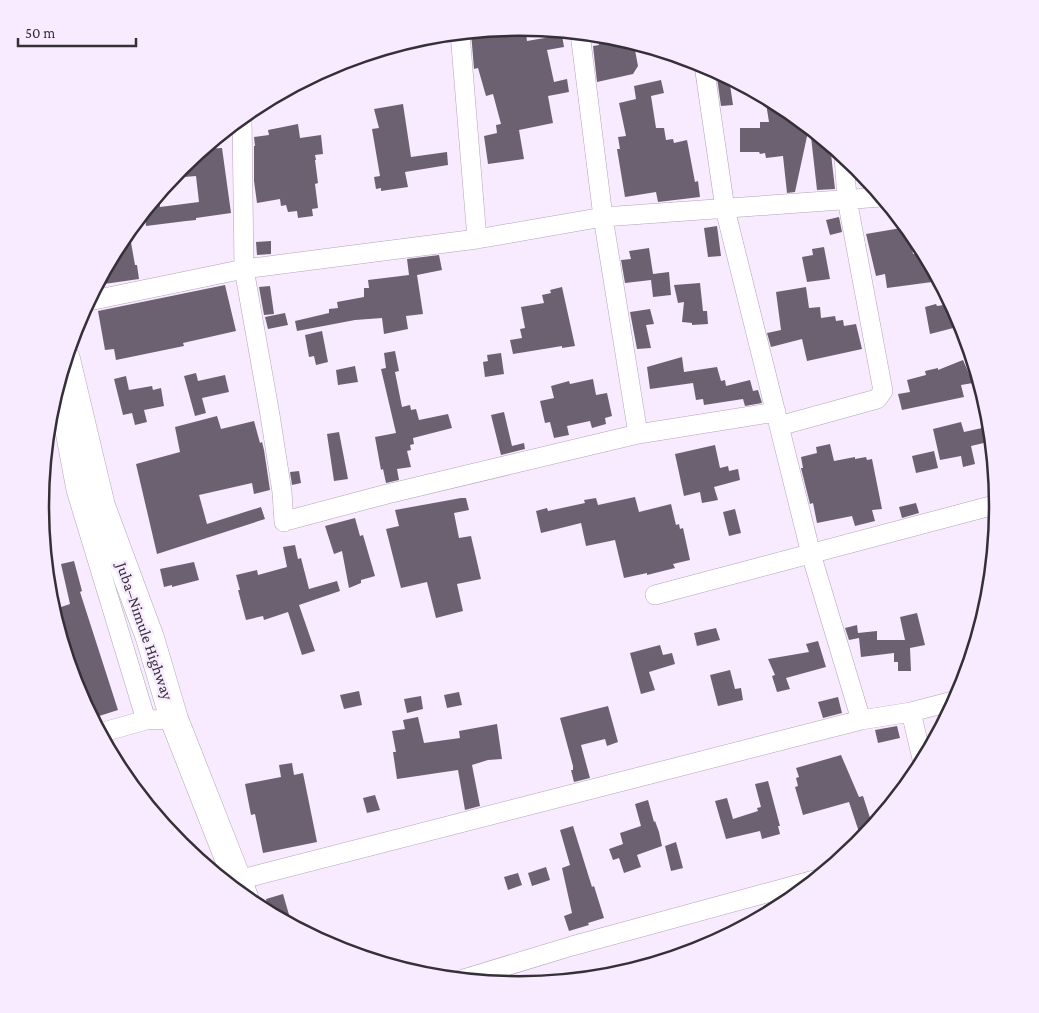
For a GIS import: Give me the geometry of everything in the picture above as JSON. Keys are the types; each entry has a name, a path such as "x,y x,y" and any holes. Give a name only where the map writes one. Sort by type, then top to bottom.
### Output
{"main road":[{"name":"Juba–Nimule Highway","path":"69,372 101,506 150,638 174,719 239,884"}],"street":[{"path":"461,40 477,238"},
{"path":"581,40 603,217 638,434"},
{"path":"705,75 725,209 811,554 861,720"},
{"path":"242,127 244,269 270,415 286,521 387,494 638,434 777,419 877,399 883,391 847,199 845,167"},
{"path":"98,299 244,269 477,238 603,217 874,197"},
{"path":"57,421 146,720"},
{"path":"655,596 990,506"},
{"path":"245,888 861,720 911,712 946,703"},
{"path":"911,712 920,752"},
{"path":"106,730 146,720 174,719"},
{"path":"477,975 572,946 803,882"}],"building":[{"path":"526,36 527,41 550,37 563,38 564,47 547,50 554,82 567,79 569,92 548,96 553,123 519,130 524,159 488,164 484,136 497,133 496,125 501,124 493,94 486,96 478,68 474,69 472,39"},
{"path":"599,43 635,51 638,66 633,74 597,82 593,46 599,45"},
{"path":"661,80 664,93 651,96 656,128 664,128 666,140 673,139 674,143 687,140 695,182 698,181 700,197 658,202 656,192 625,197 617,149 620,149 618,137 626,136 619,103 636,99 634,86"},
{"path":"717,81 730,87 733,105 721,106"},
{"path":"403,104 411,157 447,152 448,165 405,172 408,187 381,191 381,188 376,189 374,177 380,176 372,129 379,128 374,109"},
{"path":"767,107 807,134 795,192 787,193 783,156 766,158 765,153 740,152 740,128 760,128 760,122 769,122"},
{"path":"298,124 300,138 321,135 323,154 315,155 318,183 315,184 318,208 312,209 313,216 298,218 297,211 288,212 286,205 281,206 280,199 257,203 254,181 254,137 269,135 268,130"},
{"path":"811,137 831,154 835,189 817,190"},
{"path":"214,148 222,148 231,213 196,218 196,220 146,226 146,221 160,204 160,207 199,202 196,176 184,177"},
{"path":"839,217 842,232 830,235 826,220"},
{"path":"717,226 721,256 708,257 704,228"},
{"path":"899,228 912,248 913,254 916,254 927,271 932,282 887,288 885,274 876,276 866,234"},
{"path":"271,241 271,254 257,255 256,242"},
{"path":"131,242 135,265 137,265 139,279 106,284"},
{"path":"824,247 830,279 807,282 802,257 813,255 812,249"},
{"path":"649,248 653,274 669,272 671,295 653,297 651,280 625,283 621,260 631,259 629,251"},
{"path":"439,255 442,270 417,275 423,314 406,316 408,329 384,334 382,318 355,320 297,331 295,321 329,313 329,309 338,308 337,302 364,297 364,288 369,288 368,280 409,275 407,259"},
{"path":"700,283 703,311 707,311 708,324 692,325 692,323 682,322 684,302 678,303 674,285"},
{"path":"225,285 236,331 183,343 184,346 116,360 114,349 105,350 98,311"},
{"path":"270,286 274,314 264,315 259,287"},
{"path":"562,287 575,346 562,348 562,346 513,354 510,340 522,338 520,329 525,328 521,307 544,303 542,295 551,293 550,290"},
{"path":"806,287 809,308 820,307 821,318 835,316 836,321 843,320 844,326 856,324 862,349 807,361 802,339 771,347 767,333 781,330 776,292"},
{"path":"936,304 937,306 944,305 954,328 930,334 925,307"},
{"path":"650,309 654,324 646,325 651,348 637,349 630,312"},
{"path":"285,313 288,325 268,329 265,317"},
{"path":"322,331 328,362 316,365 314,356 309,357 305,335"},
{"path":"395,351 399,371 395,372 402,407 410,405 411,410 416,409 419,420 448,414 452,428 413,438 414,444 410,445 411,450 407,451 411,467 397,469 399,480 386,483 383,469 381,470 375,437 396,433 381,369 386,368 384,353"},
{"path":"501,353 504,374 485,377 483,362 488,361 487,355"},
{"path":"682,357 684,372 717,367 721,381 725,380 726,386 750,380 753,391 758,390 762,403 745,406 743,399 704,405 703,399 696,400 693,383 650,389 647,367"},
{"path":"963,360 973,383 961,385 964,397 902,410 898,394 910,392 907,380 926,375 925,371 938,368 938,370"},
{"path":"355,366 358,382 338,385 336,370"},
{"path":"196,373 198,381 225,375 229,392 202,398 206,413 195,416 184,376"},
{"path":"126,376 129,390 152,386 153,390 161,388 164,406 144,410 147,422 135,425 132,413 123,415 114,379"},
{"path":"593,379 596,395 607,393 612,416 605,418 606,424 592,428 590,421 567,426 569,435 554,438 550,422 545,423 540,401 554,398 551,386 569,381 570,384"},
{"path":"504,412 512,446 524,443 525,449 501,455 491,415"},
{"path":"217,416 221,429 254,421 264,450 270,490 254,494 252,483 199,495 207,524 261,507 265,519 157,554 136,464 180,452 175,427"},
{"path":"961,422 964,432 983,428 986,443 971,446 975,464 963,467 961,456 940,460 933,429"},
{"path":"339,432 348,479 334,481 327,434"},
{"path":"830,444 834,461 855,457 855,459 866,457 867,460 872,459 882,509 872,510 875,521 855,526 852,516 817,523 813,503 810,504 801,468 803,468 801,457 817,453 816,447"},
{"path":"715,445 720,468 728,466 729,471 738,469 740,480 714,487 718,500 702,503 700,492 684,496 675,454"},
{"path":"934,451 938,468 916,473 912,456"},
{"path":"299,471 301,483 292,485 290,472"},
{"path":"635,497 639,512 671,504 676,525 679,524 680,529 683,528 690,560 673,564 675,568 624,578 615,540 586,546 581,523 541,533 536,511 547,508 548,511 585,503 584,500 596,498 598,505"},
{"path":"466,498 469,510 454,513 459,538 471,536 481,579 457,584 463,611 436,618 427,582 401,588 386,529 399,526 395,510"},
{"path":"916,503 919,513 902,518 899,507"},
{"path":"735,509 741,533 729,536 723,512"},
{"path":"355,518 360,536 363,535 375,576 361,580 361,583 349,588 342,551 334,554 325,526"},
{"path":"295,545 298,559 301,558 309,589 337,581 340,591 299,605 315,651 302,655 288,612 264,620 263,616 246,620 236,575 257,570 258,575 287,567 283,547"},
{"path":"74,561 82,591 80,592 118,710 99,716 74,658 65,628 60,607 70,604 61,564"},
{"path":"194,562 199,580 172,587 172,585 164,587 160,569"},
{"path":"917,613 925,645 910,648 911,671 898,671 898,662 894,662 894,653 861,657 859,638 849,640 845,628 857,625 858,633 877,631 877,640 905,640 900,617"},
{"path":"716,628 720,640 697,646 694,633"},
{"path":"818,641 826,667 786,678 790,689 777,692 772,676 775,675 768,659 809,652 806,644"},
{"path":"660,645 663,655 672,653 675,664 649,672 655,690 641,694 630,653"},
{"path":"730,670 735,689 741,688 743,700 718,706 710,675"},
{"path":"359,691 362,705 344,709 340,695"},
{"path":"459,692 462,705 447,708 444,695"},
{"path":"421,696 423,709 407,713 404,699"},
{"path":"838,697 842,713 823,718 818,702"},
{"path":"608,706 618,742 607,746 605,739 581,745 590,778 574,782 571,770 573,770 573,766 560,718"},
{"path":"418,717 424,743 460,738 459,731 497,724 502,759 488,760 472,765 480,806 465,810 458,770 397,779 393,752 396,752 392,731 405,729 403,720"},
{"path":"897,726 900,738 878,743 875,730"},
{"path":"841,755 859,797 863,796 871,820 859,832 849,802 803,815 795,787 798,786 796,778 799,777 796,768"},
{"path":"292,763 294,775 303,773 317,842 263,853 255,814 251,815 245,784 281,777 279,765"},
{"path":"768,781 780,826 778,826 780,834 762,839 760,831 726,839 715,801 727,798 733,819 758,811 757,808 761,807 755,784"},
{"path":"375,795 380,810 367,813 363,798"},
{"path":"648,800 662,846 637,855 641,867 624,873 619,858 613,860 609,849 623,844 620,833 641,826 635,804"},
{"path":"573,826 604,918 569,931 564,916 572,913 562,868 570,865 560,830"},
{"path":"676,842 683,868 671,871 665,846"},
{"path":"546,867 550,880 532,886 528,873"},
{"path":"518,873 522,885 508,890 504,877"},
{"path":"283,894 290,917 267,903 266,899"}]}
